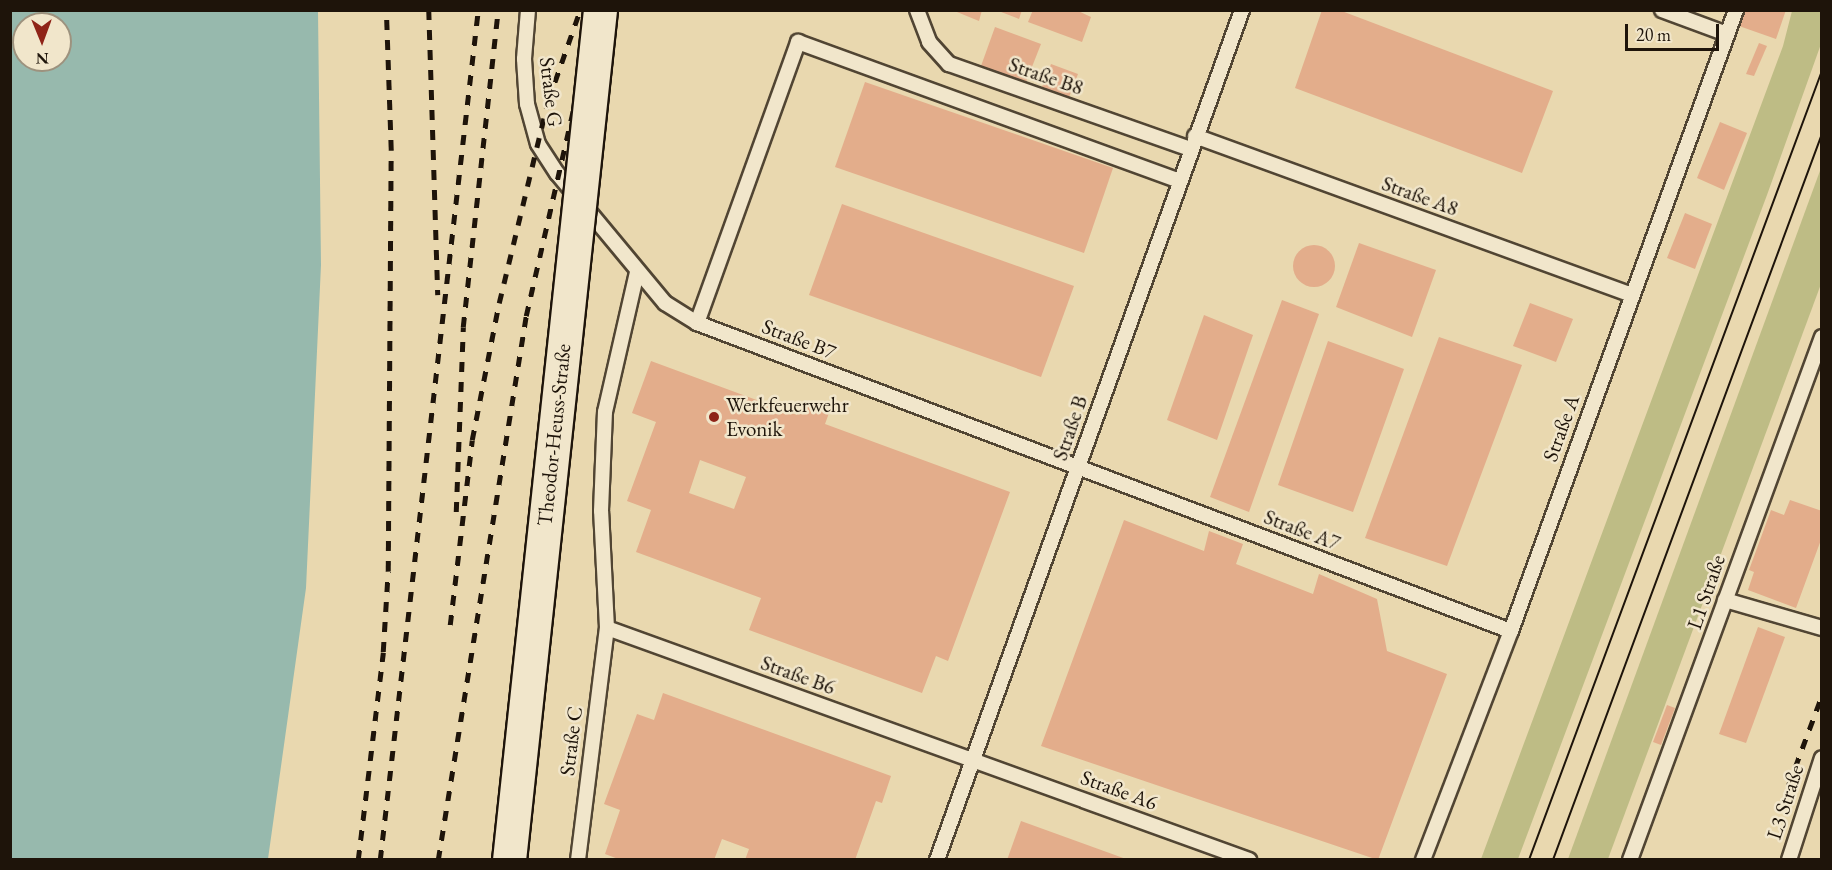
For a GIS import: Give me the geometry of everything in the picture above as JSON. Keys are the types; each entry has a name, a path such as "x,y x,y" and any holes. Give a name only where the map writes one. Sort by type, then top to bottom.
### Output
{"main road":[{"name":"Theodor-Heuss-Straße","path":"509,860 600,10"}],"lane":[{"name":"Straße G","path":"528,10 524,59 527,104 537,144 557,173"},
{"name":"Straße B8","path":"916,10 928,42 949,64 1193,142"},
{"name":"Straße B","path":"937,860 1078,468 1178,180 1242,10"},
{"path":"1662,10 1727,34"},
{"name":"Straße A","path":"1424,860 1511,631 1736,10"},
{"path":"697,323 798,42 1178,180"},
{"name":"Straße A8","path":"1193,142 1632,295"},
{"name":"Straße B7","path":"557,173 637,273 665,303 697,323 1078,468"},
{"name":"Straße C","path":"578,860 607,628 601,511 605,412 637,273"},
{"name":"L1 Straße","path":"1630,860 1821,338"},
{"name":"Straße A7","path":"1078,468 1511,631"},
{"path":"1725,600 1821,628"},
{"name":"Straße B6","path":"607,628 974,761"},
{"name":"L3 Straße","path":"1789,860 1821,758"},
{"name":"Straße A6","path":"974,761 1249,860"}],"shaded area":[{"path":"1792,11 1821,11 1821,44 1767,195 1518,859 1481,859 1783,46"},
{"path":"1821,168 1821,284 1608,859 1568,859"}],"water":[{"path":"10,11 318,11 321,265 306,588 268,859 11,859"}],"building":[{"path":"952,10 982,10 979,21"},
{"path":"996,10 1022,10 1019,19"},
{"path":"1033,10 1076,10 1091,17 1082,42 1028,22"},
{"path":"1322,10 1339,10 1553,91 1522,173 1295,88"},
{"path":"1745,10 1786,10 1776,39 1739,26"},
{"path":"995,27 1041,44 1026,82 981,66"},
{"path":"1759,43 1767,46 1754,76 1746,74"},
{"path":"1051,64 1078,74 1069,97 1042,87"},
{"path":"865,82 1113,168 1084,253 835,167"},
{"path":"1720,122 1747,133 1724,190 1697,178"},
{"path":"842,204 1074,286 1041,377 809,295"},
{"path":"1685,213 1712,224 1695,269 1667,258"},
{"path":"1359,243 1436,270 1412,337 1336,307"},
{"path":"1314,245 1329,251 1335,266 1329,281 1314,287 1299,281 1293,266 1299,251"},
{"path":"1282,300 1319,314 1249,512 1210,497"},
{"path":"1530,303 1573,319 1556,362 1513,346"},
{"path":"1204,315 1253,335 1217,440 1167,420"},
{"path":"1439,337 1522,365 1447,566 1365,538"},
{"path":"1328,341 1404,369 1353,512 1278,485"},
{"path":"651,361 797,415 801,402 829,413 825,424 1010,492 948,661 936,656 922,693 749,630 761,598 636,552 651,510 627,501 656,422 632,413","holes":["700,460 746,477 734,509 689,493"]},
{"path":"1790,500 1822,511 1822,537 1796,608 1748,590 1754,572 1749,570 1771,510 1784,515"},
{"path":"1124,520 1204,551 1209,531 1243,544 1236,564 1313,594 1319,574 1377,599 1387,651 1447,674 1378,860 1041,746"},
{"path":"1758,627 1785,637 1746,743 1719,734"},
{"path":"663,693 891,776 882,803 876,801 855,860 745,860 749,849 722,839 714,860 621,860 605,854 620,810 604,804 637,714 654,720"},
{"path":"1667,705 1675,708 1661,745 1653,742"},
{"path":"1021,821 1126,859 1126,860 1007,860"}],"tram line":[{"path":"1529,860 1822,71"},
{"path":"1553,860 1822,134"}],"railway":[{"path":"358,860 383,652 388,571 391,150 386,10"},
{"path":"429,10 438,295"},
{"path":"380,860 478,10"},
{"path":"456,512 463,327 498,10"},
{"path":"450,625 472,440 499,303 548,101 580,10"},
{"path":"438,860 526,316 573,110 608,10"},
{"path":"1788,786 1822,695"}],"place":[{"name":"Werkfeuerwehr Evonik","path":"714,417"}]}
